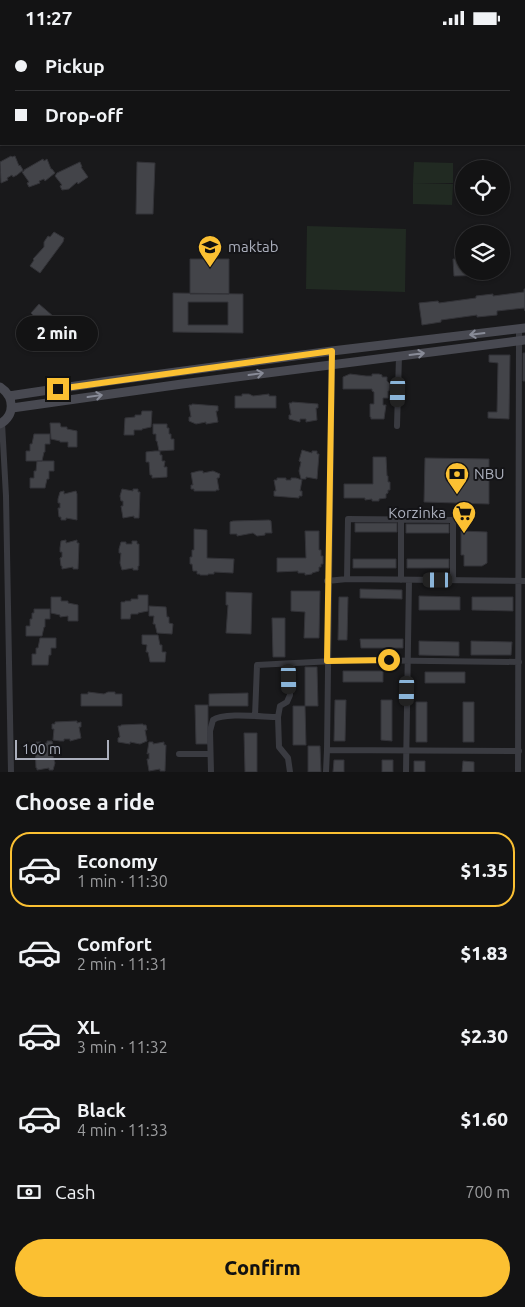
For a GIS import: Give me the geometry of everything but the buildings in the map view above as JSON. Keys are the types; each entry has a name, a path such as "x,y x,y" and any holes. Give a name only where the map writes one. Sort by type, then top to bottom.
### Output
{"street":[{"path":"9,396 332,351 522,329 522,581 519,662 522,717 518,772"},
{"path":"12,408 522,340"},
{"path":"326,772 332,351"},
{"path":"397,426 399,356"},
{"path":"0,387 9,396 12,408 6,419 1,423 6,496 11,772"},
{"path":"347,579 348,519 453,520 453,580"},
{"path":"401,520 401,580"},
{"path":"328,581 347,579 522,581"},
{"path":"406,772 409,580"},
{"path":"255,716 257,665 327,661 407,660 519,662"},
{"path":"289,664 290,695 287,702 280,706 278,717 279,747 288,758 290,772"},
{"path":"211,772 210,731 211,723 215,718 278,717"},
{"path":"326,750 519,751"},
{"path":"179,755 210,754"}],"shaded area":[{"path":"414,162 453,163 453,183 413,183"},
{"path":"413,183 453,184 452,205 413,204"},
{"path":"307,226 406,229 405,292 306,289"}],"place":[{"name":"maktab","path":"210,268"},
{"name":"NBU","path":"457,495"},
{"name":"Korzinka","path":"464,534"}],"route":[{"path":"58,389 332,351 327,661 389,660"}]}
